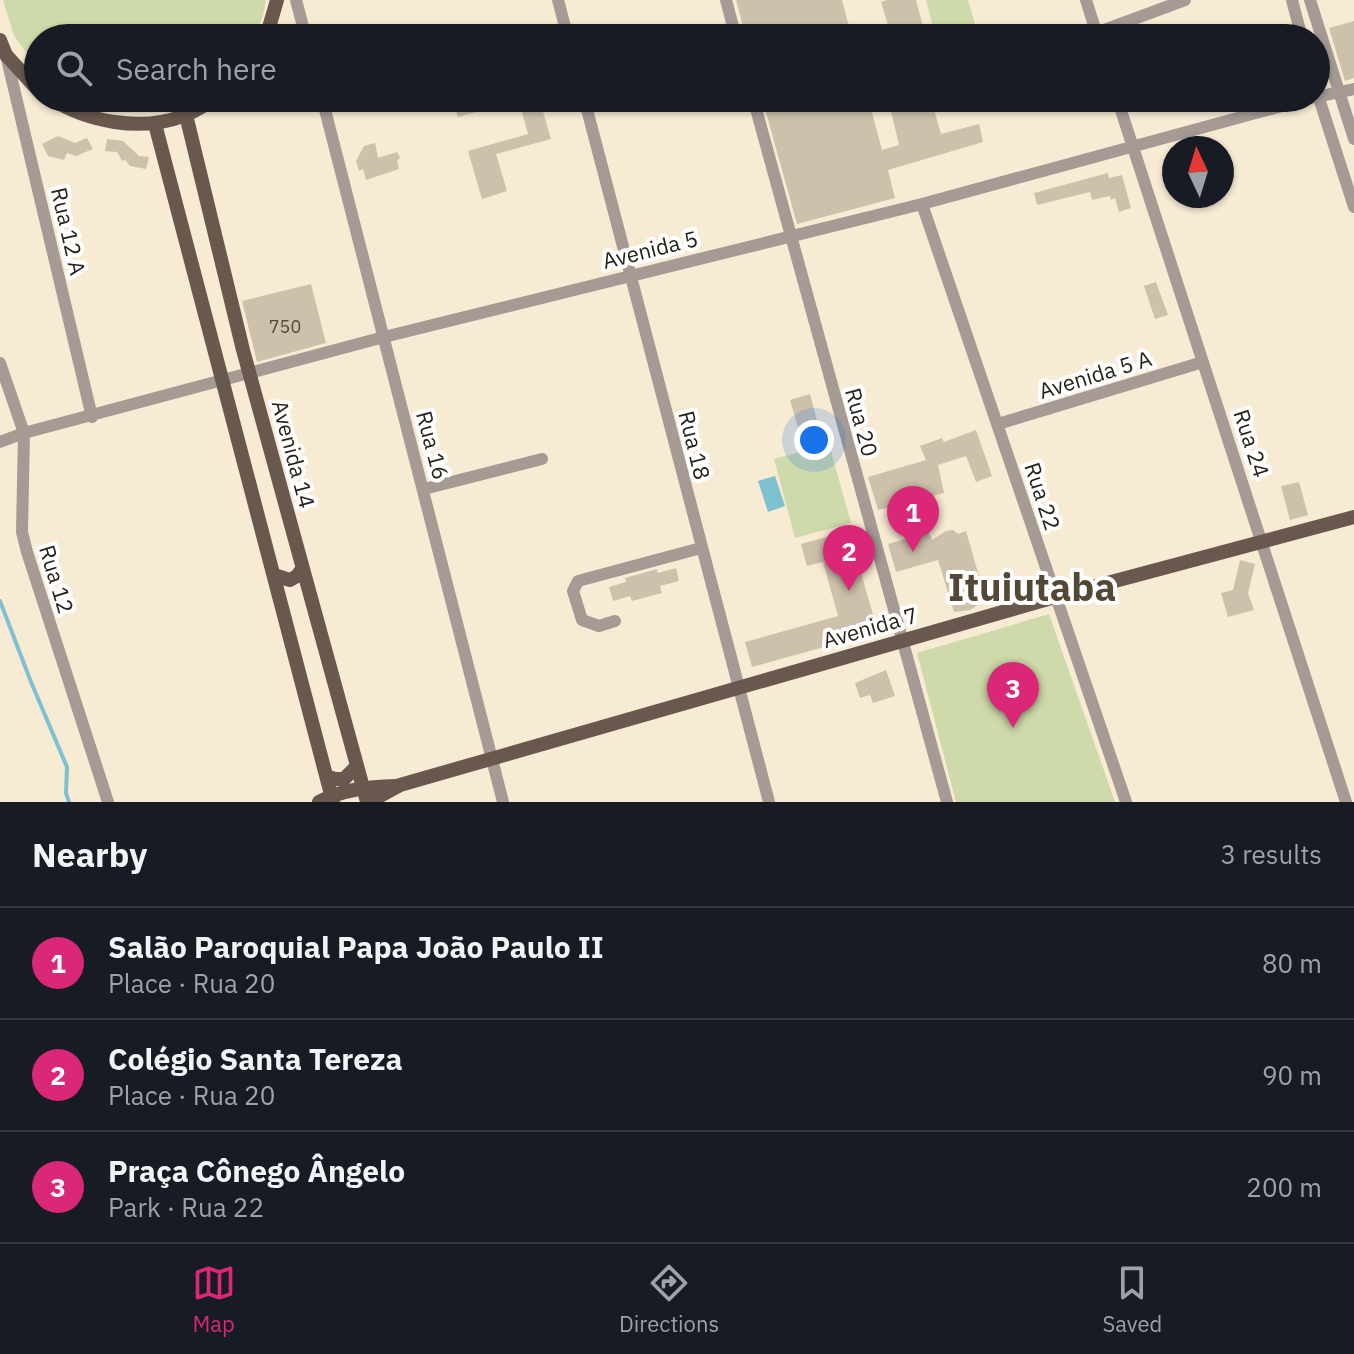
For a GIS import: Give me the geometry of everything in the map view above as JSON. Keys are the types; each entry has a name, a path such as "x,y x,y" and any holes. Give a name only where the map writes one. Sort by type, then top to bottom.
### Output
{"main road":[{"path":"270,24 277,0"},
{"path":"0,40 6,55 24,75"},
{"path":"70,112 113,122 155,124 191,112"},
{"name":"Avenida 14","path":"186,115 250,374 366,797"},
{"path":"155,124 326,775 328,800"},
{"name":"Avenida 7","path":"328,800 366,797 1055,597 1262,539 1354,517"},
{"path":"274,575 290,580 302,569"},
{"path":"279,602 293,593 302,593 310,598"},
{"path":"326,775 344,779 357,766"}],"street":[{"path":"296,0 302,24"},
{"path":"558,0 564,24"},
{"path":"726,0 732,24"},
{"path":"1086,0 1093,24"},
{"path":"1126,24 1185,0"},
{"path":"1292,0 1298,24"},
{"path":"1310,0 1318,24"},
{"name":"Rua 12 A","path":"6,55 92,417"},
{"path":"1330,61 1354,139"},
{"name":"Avenida 5","path":"1330,93 1354,89"},
{"name":"Rua 16","path":"326,112 503,802"},
{"name":"Rua 18","path":"588,112 769,802"},
{"name":"Rua 20","path":"757,112 947,802"},
{"name":"Rua 24","path":"1122,112 1346,802"},
{"name":"Avenida 5","path":"0,442 384,337 922,204 1256,112"},
{"path":"1321,112 1353,201"},
{"name":"Rua 22","path":"922,204 1126,802"},
{"name":"Avenida 5 A","path":"998,424 1203,362"},
{"name":"Rua 12","path":"0,363 24,433 22,532 108,802"},
{"path":"424,489 542,459"},
{"path":"615,621 599,626 582,620 573,591 578,581 701,548"}],"green space":[{"path":"3,0 266,0 259,24 24,24 24,49 14,36"},
{"path":"926,0 968,0 975,24 932,24"},
{"path":"829,444 851,523 795,538 774,459"},
{"path":"1049,614 1115,802 956,802 917,653"}],"water":[{"path":"775,476 785,506 768,512 758,481"}],"building":[{"path":"736,0 842,0 848,24 742,24"},
{"path":"916,0 922,24 888,24 881,2"},
{"path":"1354,21 1354,78 1345,81 1330,28"},
{"path":"456,112 476,112 458,117"},
{"path":"522,112 543,112 551,139 496,154 507,191 482,199 468,151 528,134"},
{"path":"766,112 872,112 882,150 899,145 891,112 935,112 941,134 979,124 983,142 888,170 895,198 797,224"},
{"path":"58,136 75,143 87,138 93,149 76,156 67,153 64,160 48,156 42,144"},
{"path":"107,139 123,141 139,156 149,157 146,169 130,166 125,160 122,161 117,152 105,151"},
{"path":"375,143 378,158 397,152 399,169 366,180 363,169 359,171 356,161 364,146"},
{"path":"1108,173 1109,178 1122,175 1131,208 1119,212 1115,198 1111,200 1110,196 1092,200 1090,192 1037,205 1034,193"},
{"path":"1156,282 1168,315 1155,319 1144,286"},
{"path":"311,284 326,343 257,362 242,301"},
{"path":"810,394 820,432 801,438 790,400"},
{"path":"976,430 992,476 976,482 966,456 938,465 944,493 878,510 868,477 926,460 920,446 942,438 944,442"},
{"path":"1299,482 1308,515 1290,520 1281,486"},
{"path":"953,530 958,534 966,531 986,600 970,610 954,612 938,560 896,572 888,544 929,532 932,540"},
{"path":"849,531 878,632 752,667 745,642 838,616 823,562 807,566 801,544"},
{"path":"1240,560 1255,564 1248,593 1254,610 1228,617 1221,593 1233,590"},
{"path":"676,568 679,581 660,586 662,593 632,601 630,596 613,601 609,587 626,582 625,578 657,569 658,573"},
{"path":"886,670 895,696 873,703 870,695 860,698 855,683"}],"waterway":[{"path":"0,601 67,767 66,793 69,802"}],"place":[{"name":"Salão Paroquial Papa João Paulo II","path":"913,552"},
{"name":"Colégio Santa Tereza","path":"849,591"},
{"name":"Praça Cônego Ângelo","path":"1013,728"}],"district":[{"name":"Ituiutaba","path":"1032,586"}]}
